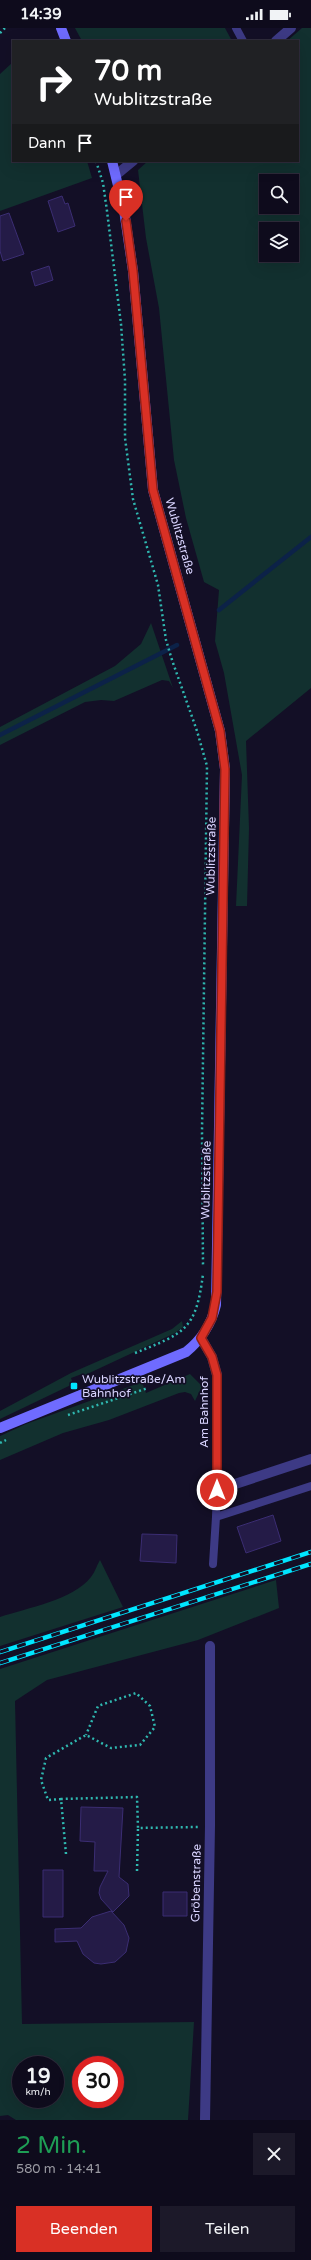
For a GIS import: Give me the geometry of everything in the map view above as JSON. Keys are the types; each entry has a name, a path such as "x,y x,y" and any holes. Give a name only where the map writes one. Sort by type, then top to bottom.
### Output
{"main road":[{"path":"61,28 66,40"},
{"name":"Wublitzstraße","path":"0,1428 186,1352 201,1338 212,1318 217,1292 225,769 220,731 153,490 133,271 128,232 112,162"}],"street":[{"path":"277,40 292,28"},
{"path":"116,175 132,162"},
{"name":"Am Bahnhof","path":"201,1338 212,1357 217,1375 217,1490"},
{"path":"217,1490 311,1459"},
{"name":"Gröbenstraße","path":"205,2120 210,1826 210,1646"}],"lane":[{"path":"236,28 242,40"},
{"path":"216,1517 311,1486"},
{"name":"Am Bahnhof","path":"213,1564 217,1490"}],"path":[{"path":"0,33 5,28"},
{"path":"96,162 103,183 121,324 128,465 133,499 158,585 166,640 198,732 207,766 202,1132 203,1274 199,1303 193,1318 176,1335 135,1353"},
{"path":"60,1417 148,1388"},
{"path":"0,1443 12,1438"},
{"path":"86,1735 111,1748 140,1746 154,1727 150,1706 136,1693 98,1706 86,1735 46,1758 41,1780 48,1800 137,1797 137,1872"},
{"path":"61,1799 66,1854"},
{"path":"138,1828 210,1826"}],"green space":[{"path":"75,28 225,28 231,40 81,40"},
{"path":"302,28 311,28 311,688 246,741 249,828 247,906 236,906 242,775 224,673 215,641 219,590 204,582 186,518 174,460 159,308 146,238 138,170 147,162 299,162 299,40 288,40"},
{"path":"12,63 12,162 87,162 92,178 0,211 0,74"},
{"path":"151,623 173,688 169,681 162,680 114,701 101,700 85,702 0,745 0,727 115,666 141,644"},
{"path":"182,1321 183,1327 175,1333 83,1376 82,1374 71,1378 73,1384 0,1419 0,1411 71,1373 172,1329"},
{"path":"190,1374 202,1386 195,1401 191,1394 185,1392 179,1393 109,1420 63,1433 0,1460 0,1436 26,1424 142,1382 146,1393"},
{"path":"100,1560 123,1607 0,1646 0,1617 49,1602 73,1592 91,1577"},
{"path":"276,1580 279,1608 198,1640 47,1680 15,1701 22,2024 194,2022 188,2120 16,2120 8,2115 0,2116 0,1669"}],"building":[{"path":"62,196 65,204 68,203 75,226 58,232 48,201"},
{"path":"9,213 24,254 3,261 0,251 0,216"},
{"path":"49,266 53,280 35,286 31,272"},
{"path":"273,1515 281,1541 246,1553 237,1527"},
{"path":"142,1534 177,1535 176,1563 140,1561"},
{"path":"81,1807 123,1808 119,1877 128,1884 129,1896 113,1912 101,1899 99,1893 100,1887 108,1871 94,1871 95,1842 80,1841"},
{"path":"43,1870 63,1870 63,1917 43,1917"},
{"path":"163,1892 187,1892 187,1916 163,1916"},
{"path":"111,1911 124,1925 129,1938 126,1952 115,1962 101,1964 94,1963 83,1954 77,1941 55,1942 55,1929 81,1928 92,1917"}],"waterway":[{"path":"219,610 311,537"},
{"path":"0,735 177,645"}],"railway":[{"path":"0,1652 311,1552"},
{"path":"0,1663 311,1564"}],"place":[{"name":"Wublitzstraße/Am Bahnhof","path":"74,1386"}],"route":[{"path":"126,221 133,271 153,490 220,731 225,769 217,1292 216,1305 212,1318 201,1338 216,1366 217,1375 217,1490"}]}
